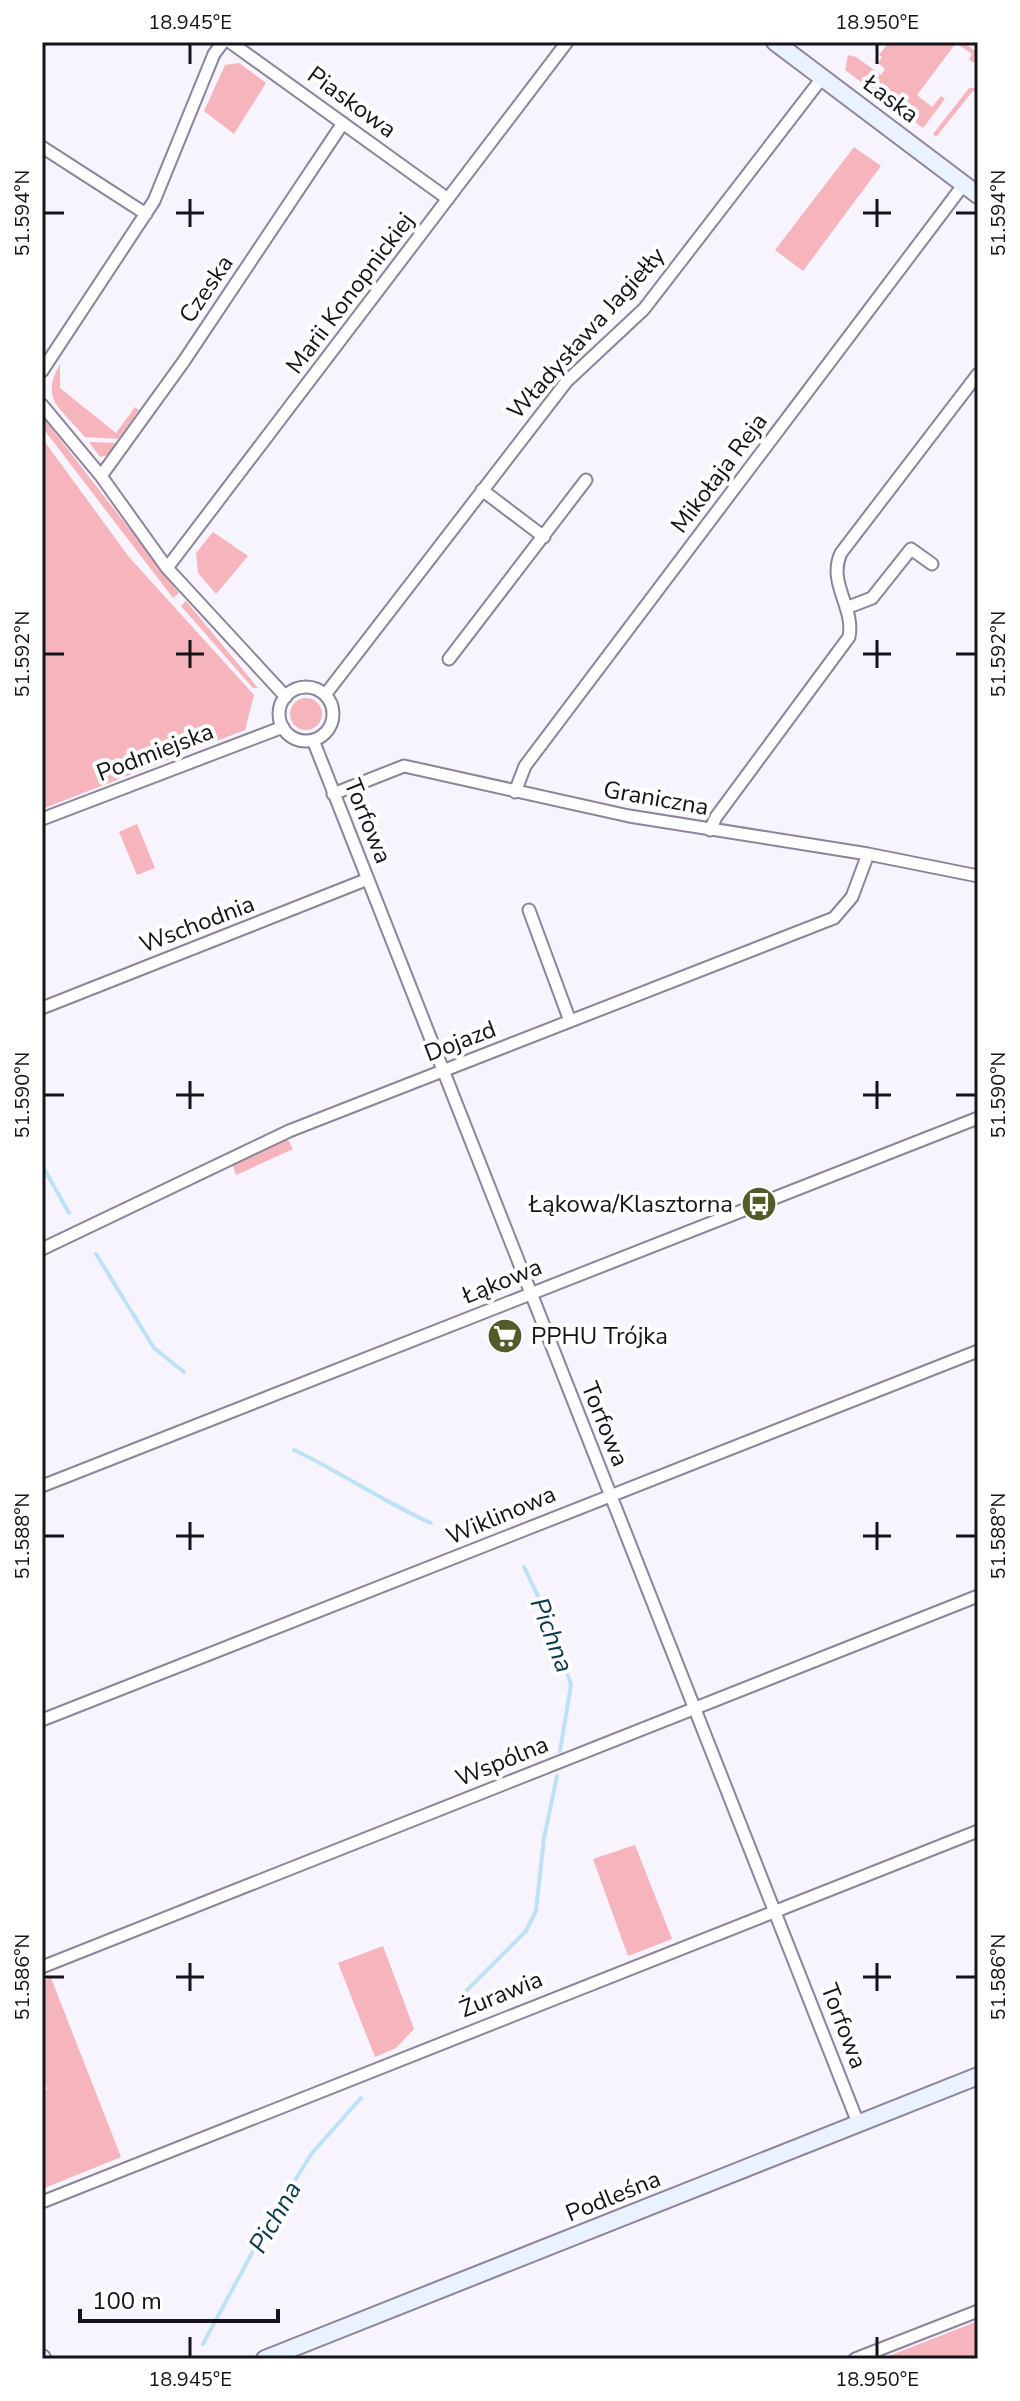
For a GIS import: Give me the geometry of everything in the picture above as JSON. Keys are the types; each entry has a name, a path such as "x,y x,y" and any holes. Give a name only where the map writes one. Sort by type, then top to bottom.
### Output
{"street":[{"path":"42,371 146,214 223,42"},
{"name":"Piaskowa","path":"230,42 448,199"},
{"name":"Marii Konopnickiej","path":"167,568 567,42"},
{"name":"Łaska","path":"775,42 978,195"},
{"name":"Władysława Jagiełły","path":"325,695 567,381 644,309 822,78"},
{"name":"Czeska","path":"101,476 184,361 343,123"},
{"path":"42,147 146,214"},
{"name":"Mikołaja Reja","path":"515,792 525,766 964,184"},
{"path":"710,830 716,817 849,637 851,625 836,578 841,553 978,374"},
{"path":"42,405 101,476 167,568 286,697"},
{"path":"449,659 586,480"},
{"path":"482,490 544,537"},
{"path":"846,608 872,598 911,549 932,564"},
{"path":"309,688 325,695 332,709 331,724 313,740 296,739 283,727 280,712 286,697 309,688"},
{"name":"Podmiejska","path":"42,819 283,727"},
{"name":"Torfowa","path":"313,740 858,2123"},
{"name":"Graniczna","path":"333,794 404,766 515,792 710,830 868,854 978,876"},
{"name":"Dojazd","path":"42,1249 289,1131 834,918 852,897 868,854"},
{"name":"Wschodnia","path":"42,1008 368,879"},
{"path":"529,910 570,1021"},
{"name":"Łąkowa","path":"42,1486 978,1118"},
{"name":"Wiklinowa","path":"42,1720 978,1351"},
{"name":"Wspólna","path":"42,1967 978,1596"},
{"name":"Żurawia","path":"42,2202 978,1831"},
{"name":"Podleśna","path":"265,2359 978,2076"},
{"path":"855,2359 978,2311"}],"shaded area":[{"path":"889,42 963,42 978,53 973,63 969,59 972,54 956,43 917,95 932,107 941,96 945,99 923,128 845,70 848,55 856,57 881,75 885,69 878,63 882,57 879,55"},
{"path":"239,63 266,83 234,134 204,111 225,65"},
{"path":"969,88 977,88 978,93 973,91 936,137 933,134"},
{"path":"854,147 881,166 803,271 775,250"},
{"path":"60,364 60,388 116,433 135,407 139,410 118,439 85,437 61,411 52,387"},
{"path":"42,416 179,593 173,598 42,427"},
{"path":"42,438 129,557 254,695 245,730 42,809"},
{"path":"89,442 117,443 108,455 100,457"},
{"path":"213,532 248,556 216,594 198,573 196,553"},
{"path":"186,601 258,688 253,688 181,606"},
{"path":"306,698 317,703 322,714 317,725 306,730 295,725 290,714 295,703"},
{"path":"137,824 155,868 137,875 119,832"},
{"path":"287,1138 293,1149 236,1175 232,1163"},
{"path":"635,1845 672,1939 628,1956 593,1859"},
{"path":"383,1946 414,2029 396,2048 375,2057 338,1963"},
{"path":"51,1978 121,2157 42,2189 42,2092 47,2089 42,2077 42,1981"},
{"path":"978,2321 978,2359 881,2359"}],"waterway":[{"name":"Pichna","path":"42,1165 69,1213"},
{"name":"Pichna","path":"96,1254 154,1348 184,1372"},
{"name":"Pichna","path":"294,1450 431,1523"},
{"name":"Pichna","path":"524,1567 550,1621 571,1685 560,1751"},
{"name":"Pichna","path":"462,1995 526,1931 536,1911 544,1838 557,1776"},
{"name":"Pichna","path":"203,2344 266,2227 312,2153 361,2098"}],"place":[{"name":"Łąkowa/Klasztorna","path":"759,1204"},
{"name":"PPHU Trójka","path":"505,1336"}]}
